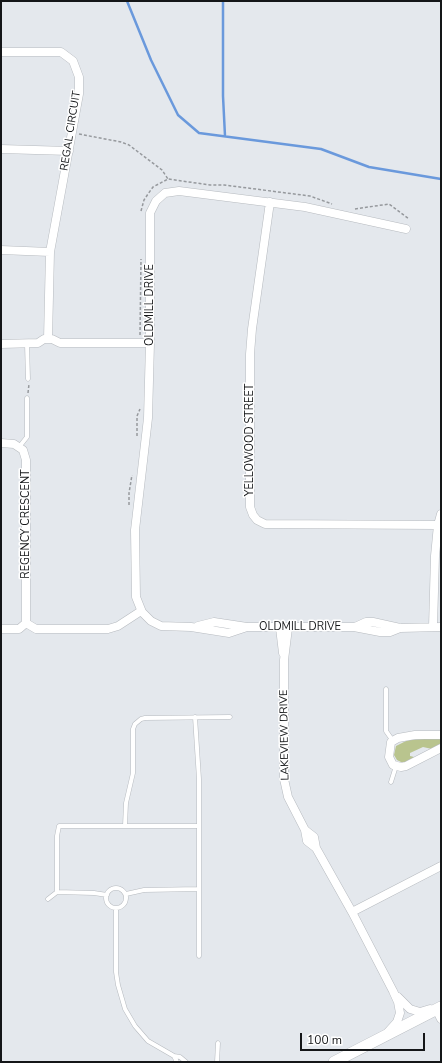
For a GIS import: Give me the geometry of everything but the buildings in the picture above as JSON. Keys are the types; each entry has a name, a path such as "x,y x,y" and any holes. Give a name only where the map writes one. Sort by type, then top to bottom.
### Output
{"main road":[{"path":"334,1062 440,1010"}],"street":[{"name":"REGAL CIRCUIT","path":"1,52 61,52 73,61 79,77 79,94 50,252 48,339"},
{"path":"1,149 69,151"},
{"name":"OLDMILL DRIVE","path":"406,229 305,206 179,191 165,193 156,200 150,213 150,343 148,418 135,530 135,591 141,611 151,621 161,626 191,627 229,633 247,627 354,627 380,632 390,632 400,628 437,627"},
{"name":"YELLOWOOD STREET","path":"270,202 252,329 250,354 250,507 253,515 257,520 265,524 438,524"},
{"path":"1,250 50,252"},
{"path":"1,344 38,343 44,339 52,339 60,343 150,343"},
{"path":"1,443 14,444 19,447"},
{"name":"REGENCY CRESCENT","path":"19,447 23,450 26,460 26,623"},
{"path":"437,627 438,619 434,597 435,556 438,524 441,514"},
{"path":"1,629 19,629 26,623 36,629 108,629 118,626 141,611"},
{"name":"LAKEVIEW DRIVE","path":"284,628 284,779 288,797 305,830 314,837 316,848 394,992"},
{"path":"441,735 415,735 398,738 390,745 389,757 392,763 396,766 406,766 441,748"},
{"path":"352,912 441,866"},
{"path":"394,992 405,1006 415,1011 440,1010"},
{"path":"383,1037 394,1026 398,1019 399,1008 394,992"}],"lane":[{"path":"27,344 28,379"},
{"path":"19,447 27,437 27,398"},
{"path":"386,689 386,731 393,741"},
{"path":"195,717 199,779 199,956"},
{"path":"125,826 126,803 133,773 133,729 135,724 140,719 145,718 230,717"},
{"path":"391,782 396,766"},
{"path":"57,892 57,836 59,826 199,826"},
{"path":"116,888 122,890 126,894 125,904 116,908 109,905 106,900 107,895 110,890 116,888"},
{"path":"126,894 144,890 199,889"},
{"path":"48,900 57,892 94,893 107,895"},
{"path":"116,908 116,972 123,1005 133,1024 142,1035 152,1043 174,1056 180,1057 186,1062"},
{"path":"217,1062 218,1043"},
{"path":"174,1056 177,1062"}],"path":[{"path":"72,133 121,142 129,145 162,170 168,179"},
{"path":"141,218 144,200 148,194 153,187 168,179 310,196 335,205"},
{"path":"354,209 389,204 409,219"},
{"path":"140,343 141,257"},
{"path":"27,398 29,390 28,379"},
{"path":"138,441 136,431 137,416 140,408"},
{"path":"129,509 129,493 133,471"}],"green space":[{"path":"441,738 441,745 432,749 423,747 410,753 410,756 414,757 414,759 403,763 397,760 394,755 396,746 408,740"}],"waterway":[{"path":"127,1 151,60 178,115 199,133 321,149 369,167 441,179"},
{"path":"223,1 223,96 225,136"}]}
